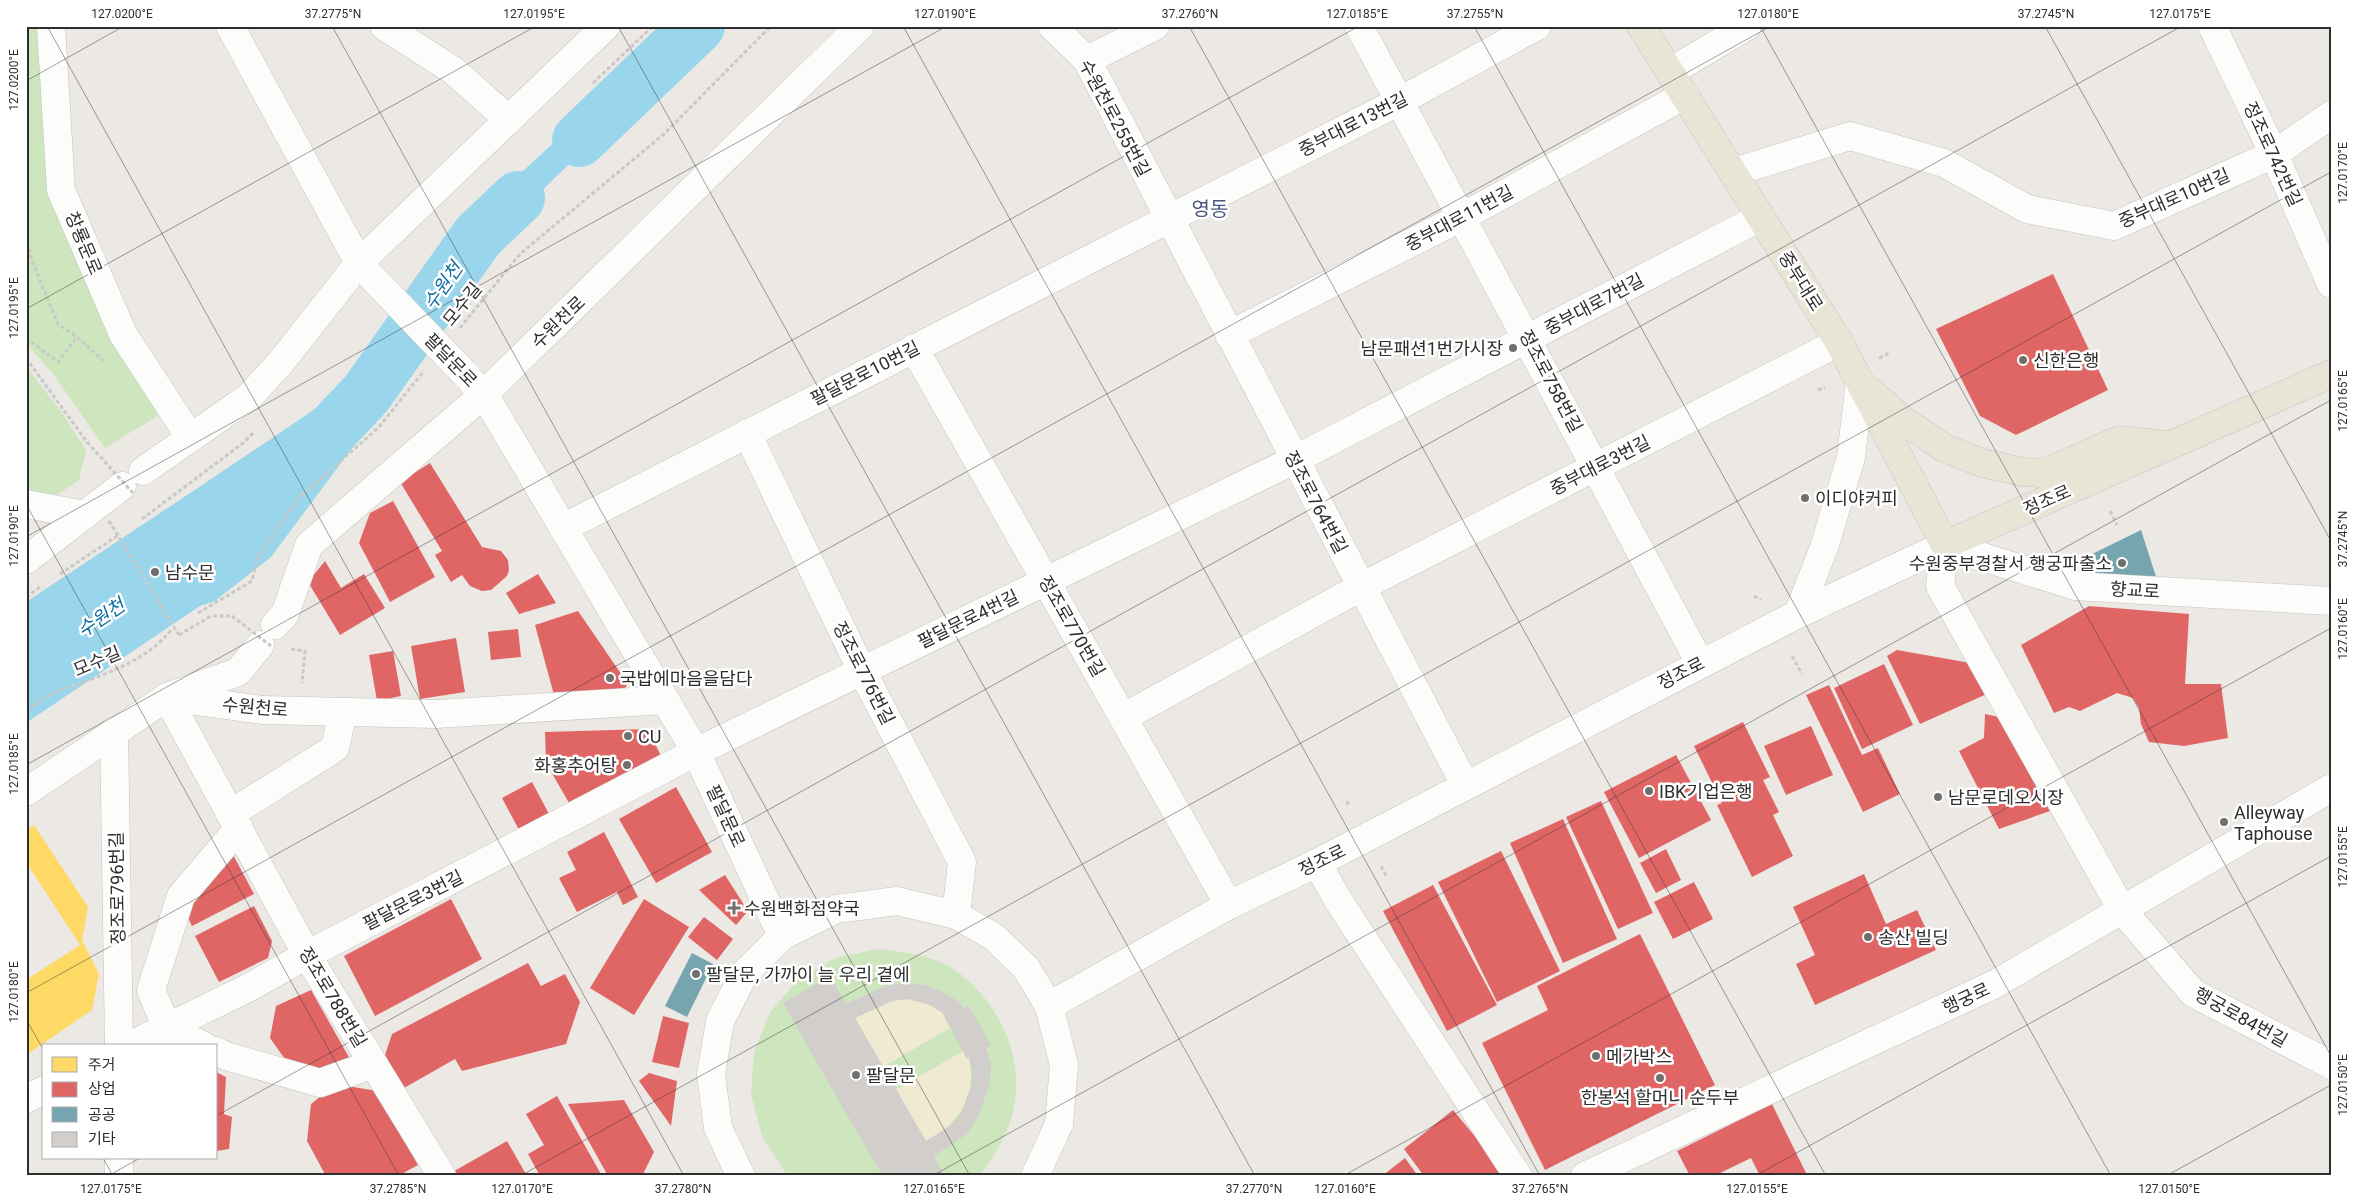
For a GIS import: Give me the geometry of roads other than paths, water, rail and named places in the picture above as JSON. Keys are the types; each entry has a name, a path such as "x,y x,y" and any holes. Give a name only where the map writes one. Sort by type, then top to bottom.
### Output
{"main road":[{"name":"중부대로","path":"1641,26 1839,342 1945,545"},
{"name":"정조로","path":"1945,545 2331,374"},
{"path":"1860,382 1903,420 1944,448 1982,463 2009,469 2040,473 2084,457 2119,440 2170,445"}],"street":[{"name":"창룡문로","path":"51,26 61,190 123,334 190,437"},
{"name":"팔달문로","path":"230,26 364,269 475,385 562,528 696,752 782,936"},
{"path":"384,26 454,71 509,120"},
{"path":"26,560 97,518 133,483 190,437 249,397 364,269 509,120 606,26"},
{"name":"수원천로","path":"26,792 167,697 238,672 268,639 284,614 309,545 475,385 860,26"},
{"name":"수원천로255번길","path":"1052,26 1087,60 1168,218"},
{"path":"1087,60 1155,26"},
{"name":"정조로758번길","path":"1359,26 1528,338 1700,663"},
{"name":"중부대로13번길","path":"1168,218 1400,100 1537,26"},
{"path":"1670,72 1748,26"},
{"name":"정조로742번길","path":"2212,26 2274,154 2331,284"},
{"name":"중부대로11번길","path":"1229,335 1462,217 1685,95"},
{"name":"중부대로10번길","path":"1734,172 1850,136 1944,162 2027,210 2114,226 2274,154 2331,115"},
{"name":"중부대로7번길","path":"1294,460 1761,217"},
{"name":"정조로764번길","path":"1168,218 1465,785"},
{"name":"팔달문로10번길","path":"562,528 1168,218"},
{"name":"중부대로3번길","path":"1124,717 1362,587 1839,342"},
{"name":"정조로770번길","path":"914,348 1229,904"},
{"path":"1798,614 1824,545 1851,457 1860,382"},
{"name":"정조로776번길","path":"748,433 862,671 962,862 956,915"},
{"name":"팔달문로4번길","path":"696,752 1294,460"},
{"path":"26,504 97,518"},
{"name":"향교로","path":"1945,545 2075,586 2331,601"},
{"name":"정조로","path":"1049,1006 1229,904 1316,863 1700,663 1798,614 1945,545"},
{"name":"행궁로84번길","path":"1945,545 1940,586 2122,910 2193,993 2331,1065"},
{"name":"수원천로","path":"167,697 262,710 343,712"},
{"name":"정조로788번길","path":"167,697 307,955 442,1176"},
{"path":"200,1044 167,1028 150,990 180,896 235,821 335,748 343,712 436,714 665,700"},
{"name":"정조로796번길","path":"114,731 119,1044"},
{"name":"팔달문로3번길","path":"133,1044 248,988 307,955 696,752"},
{"name":"행궁로","path":"1585,1176 1995,984 2331,788"},
{"path":"1316,863 1338,900 1518,1176"},
{"path":"741,1176 718,1128 711,1074 720,1022 744,974 782,936 836,909 897,901 956,915 994,937 1026,968 1049,1006 1064,1065 1059,1124 1035,1176"},
{"path":"218,1053 320,1083 373,1064"},
{"path":"26,1099 42,1091"},
{"path":"119,1160 119,1176"}],"water":[{"path":"622,80 645,100 600,136 536,196 481,264 448,238 461,239 511,182"},
{"path":"353,383 382,408 271,557 215,601 200,606 26,723 26,602"}],"waterway":[{"name":"수원천","path":"579,140 698,26"},
{"name":"수원천","path":"315,448 366,394 478,236 518,198"}],"place":[{"name":"남문패션1번가시장","path":"1513,348"},
{"name":"신한은행","path":"2023,360"},
{"name":"이디야커피","path":"1805,498"},
{"name":"수원중부경찰서 행궁파출소","path":"2122,563"},
{"name":"남수문","path":"155,572"},
{"name":"국밥에마음을담다","path":"610,678"},
{"name":"CU","path":"628,736"},
{"name":"화홍추어탕","path":"627,765"},
{"name":"IBK기업은행","path":"1649,791"},
{"name":"남문로데오시장","path":"1938,797"},
{"name":"Alleyway Taphouse","path":"2224,822"},
{"name":"수원백화점약국","path":"734,908"},
{"name":"송산 빌딩","path":"1868,937"},
{"name":"팔달문, 가까이 늘 우리 곁에","path":"696,974"},
{"name":"메가박스","path":"1596,1056"},
{"name":"팔달문","path":"856,1075"},
{"name":"한봉석 할머니 순두부","path":"1660,1078"}],"district":[{"name":"영동","path":"1210,209"}]}
